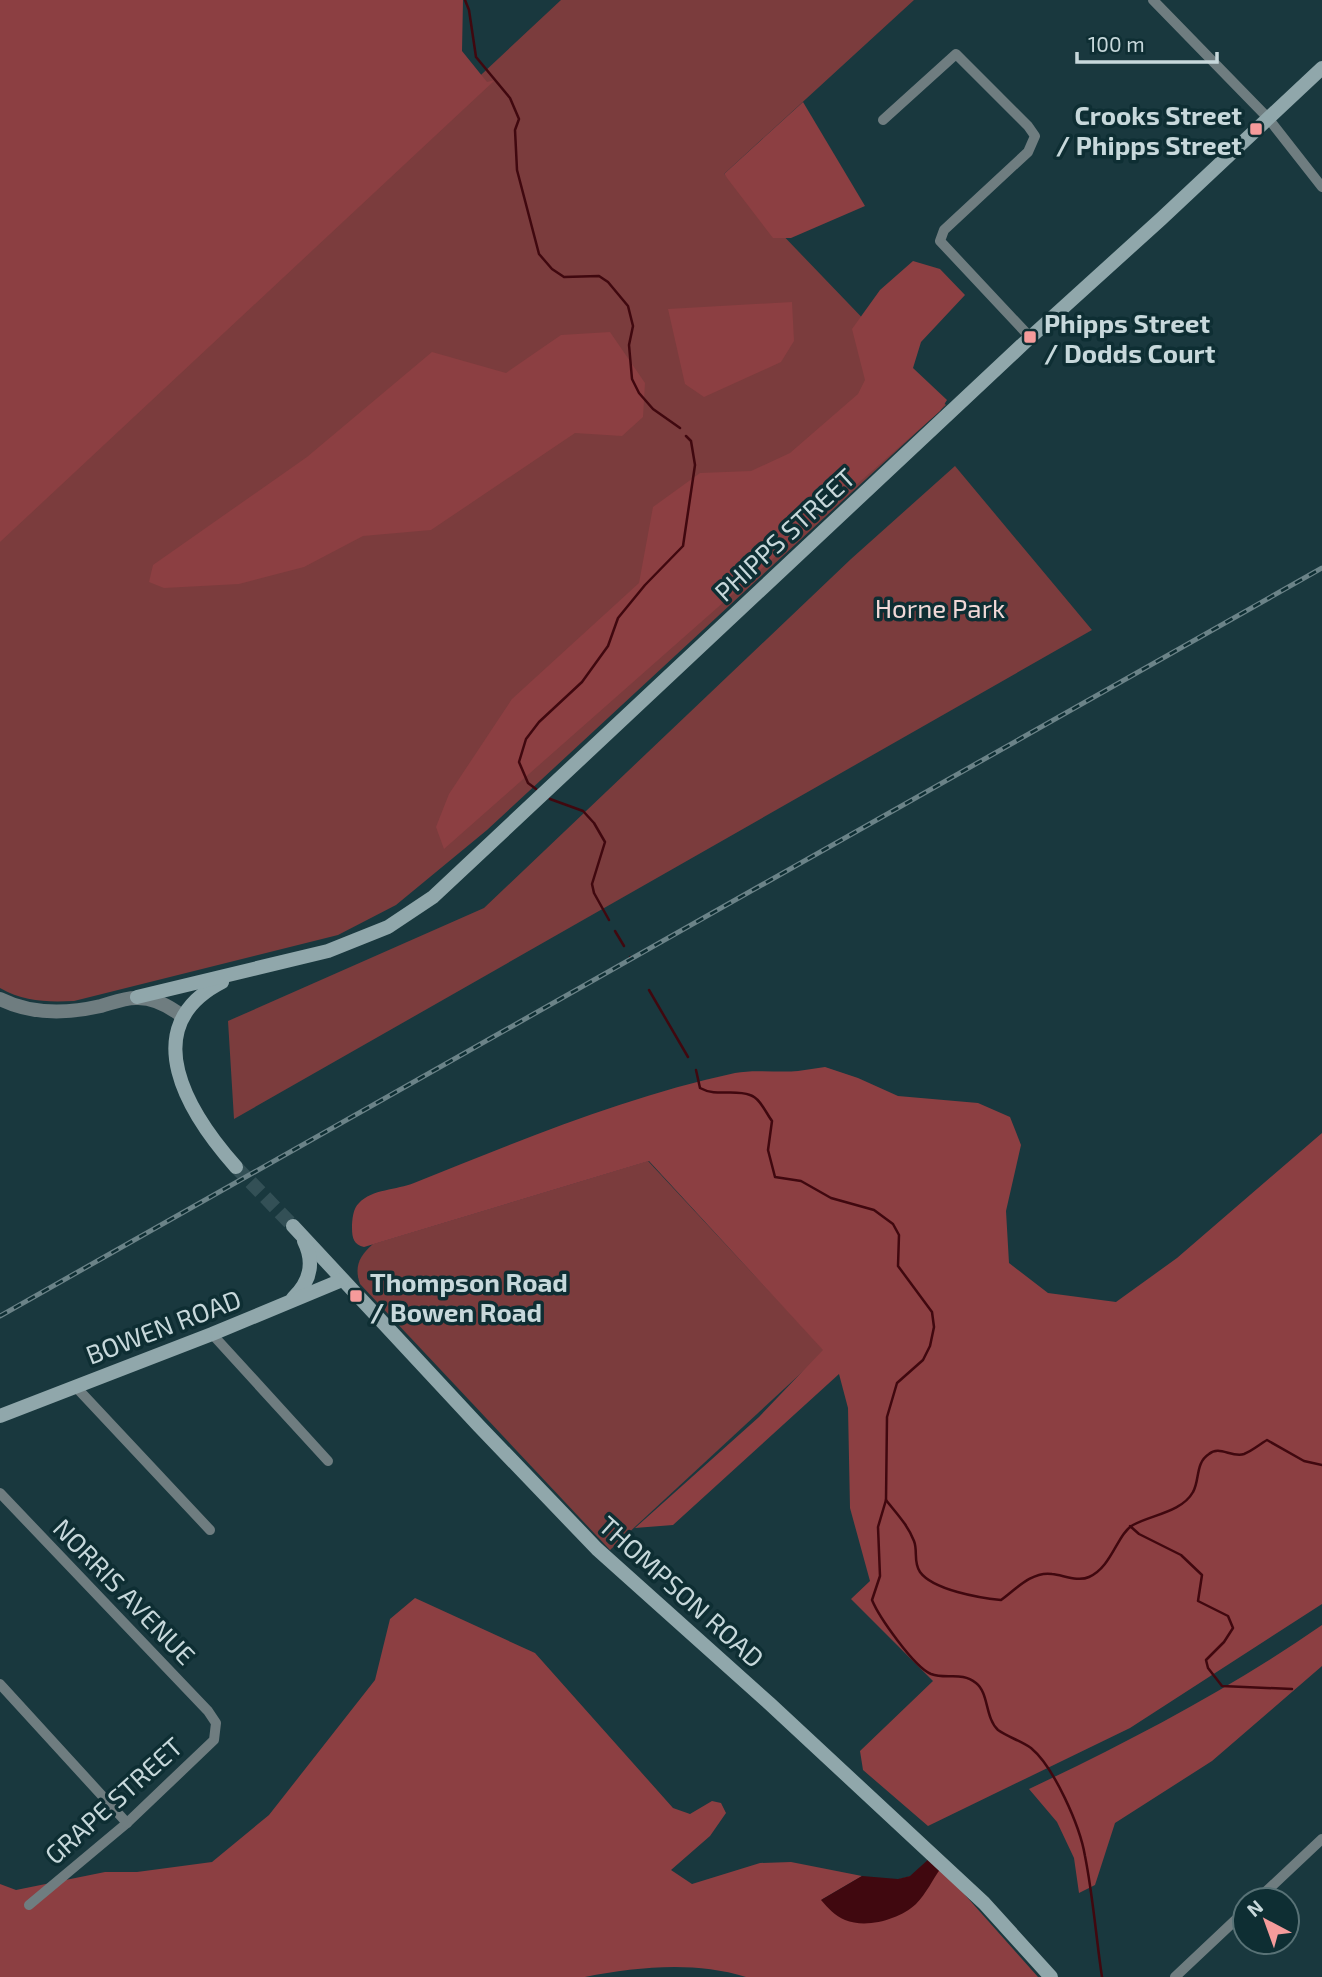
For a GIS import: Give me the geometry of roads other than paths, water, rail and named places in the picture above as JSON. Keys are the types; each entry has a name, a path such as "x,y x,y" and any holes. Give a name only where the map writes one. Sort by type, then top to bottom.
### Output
{"main road":[{"name":"PHIPPS STREET","path":"242,973 328,951 364,938 388,927 433,897 1030,337 1322,68"},
{"path":"136,997 242,973"},
{"path":"236,1167 204,1128 182,1085 175,1048 176,1031 191,1004 212,987 242,973"},
{"name":"THOMPSON ROAD","path":"274,1309 293,1298 310,1274 308,1249 295,1228 597,1549 770,1704 984,1903 1051,1977"},
{"name":"BOWEN ROAD","path":"0,1416 212,1334 342,1280"}],"street":[{"path":"1153,0 1268,118 1322,187"},
{"path":"883,120 956,54 1021,118 1035,136 1028,152 944,230 940,241 1030,337"},
{"path":"0,999 14,1006 39,1012 63,1013 136,997 156,1000 182,1016"},
{"path":"212,1334 328,1461"},
{"path":"75,1387 210,1530"},
{"name":"NORRIS AVENUE","path":"0,1493 208,1711 216,1723"},
{"path":"0,1684 127,1823"},
{"name":"GRAPE STREET","path":"29,1905 127,1823 214,1740 216,1723"},
{"path":"1272,1886 1322,1839"},
{"path":"1175,1977 1231,1924"}],"waterway":[{"path":"465,0 476,57 510,98 519,119 515,130 517,170 539,254 552,269 564,277 599,276 608,282 628,306 633,326 629,345 632,379 639,393 653,409 680,428"},
{"path":"536,789 528,783 519,762 526,739 539,722 582,682 608,646 618,618 683,546 695,465 691,441 686,436"},
{"path":"550,799 583,811 605,842 592,884 609,920"},
{"path":"615,931 624,946"},
{"path":"649,990 688,1057"},
{"path":"696,1070 700,1088 706,1091 738,1093 757,1099 772,1121 768,1150 775,1177 801,1181 831,1198 874,1210 893,1224 899,1235 898,1266 932,1312 934,1327 930,1346 923,1360 897,1383 887,1417 886,1500 878,1527 880,1576 872,1600 889,1629 924,1670 931,1674 965,1677 976,1683 983,1693 991,1719 998,1730 1031,1748 1057,1783 1072,1814 1082,1844 1102,1977"},
{"path":"886,1500 911,1535 918,1568 926,1578 958,1592 1001,1600 1038,1575 1052,1574 1080,1579 1097,1572 1109,1559 1127,1529 1174,1509 1188,1499 1195,1487 1202,1462 1213,1452 1244,1454 1267,1440 1304,1461 1322,1465"},
{"path":"1130,1526 1139,1534 1181,1555 1202,1575 1198,1601 1228,1616 1233,1628 1224,1642 1206,1660 1208,1668 1222,1686 1292,1689"}],"tunnel":[{"path":"236,1167 293,1226"}],"railway":[{"path":"0,1316 1322,568"}],"place":[{"name":"Crooks Street / Phipps Street","path":"1256,129"},
{"name":"Phipps Street / Dodds Court","path":"1030,337"},
{"name":"Thompson Road / Bowen Road","path":"356,1296"}],"park label":[{"name":"Horne Park","path":"940,607"}]}
